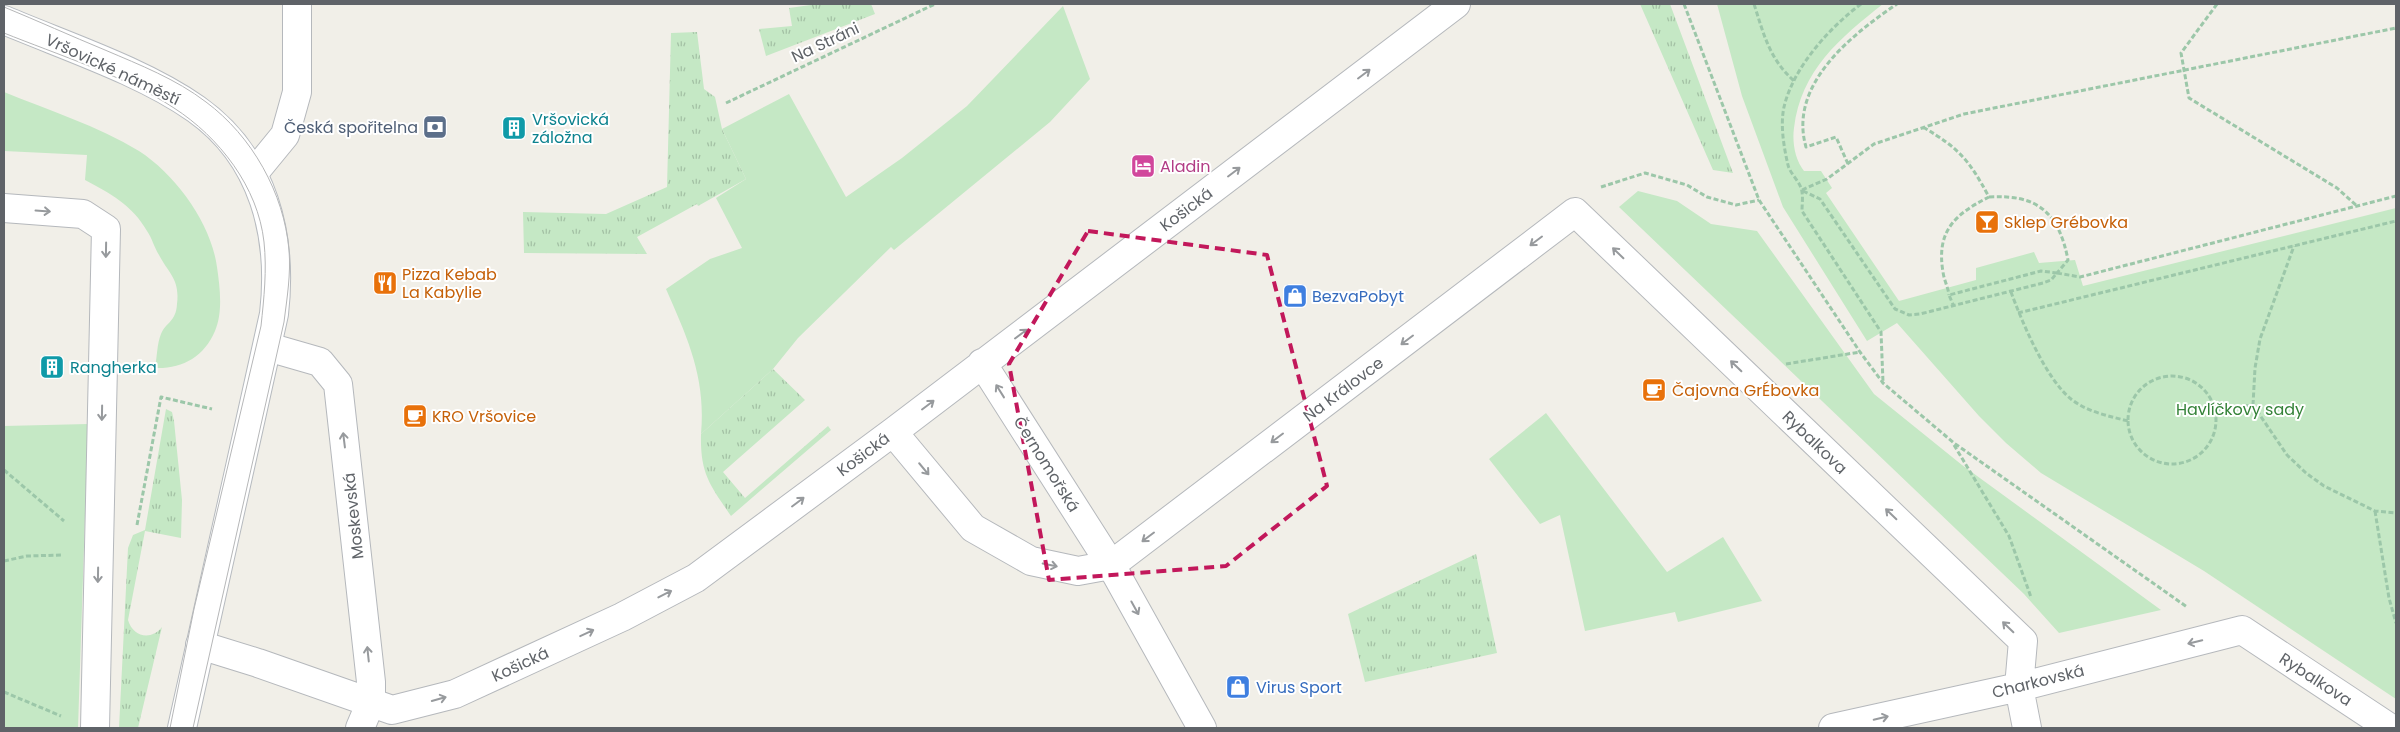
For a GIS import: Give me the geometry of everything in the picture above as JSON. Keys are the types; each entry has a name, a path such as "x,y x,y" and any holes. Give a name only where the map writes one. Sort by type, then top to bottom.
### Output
{"street":[{"path":"253,174 285,135 297,92 297,4"},
{"name":"Košická","path":"389,714 455,694 622,617 696,578 893,432 1456,4"},
{"name":"Vršovické náměstí","path":"4,20 153,84 196,109 212,122 235,146 253,174 266,201 274,235 277,282 268,348"},
{"path":"4,208 82,214 106,229 95,728"},
{"name":"Na Královce","path":"1111,565 1575,212"},
{"name":"Rybalkova","path":"1575,212 2023,641 2019,687"},
{"path":"182,728 268,348"},
{"name":"Moskevská","path":"268,348 320,362 338,384 371,682 389,714 360,728"},
{"name":"Černomořská","path":"982,363 1111,565 1202,728"},
{"path":"893,432 973,528 1031,561 1078,571 1111,565"},
{"name":"Rybalkova","path":"2242,630 2390,728"},
{"name":"Charkovská","path":"1833,728 2019,687 2242,630"},
{"path":"200,645 258,663 389,714"},
{"path":"2019,687 2027,728"}],"path":[{"name":"Na Stráni","path":"726,103 935,4"},
{"path":"1684,4 1759,200 1860,352 1883,383 1954,443 2191,609"},
{"path":"1754,4 1771,55 1780,69 1794,81"},
{"path":"1860,4 1834,28 1812,54 1794,81 1784,107 1782,123 1788,166 1802,190 1802,211 1880,332 1883,383"},
{"path":"1848,164 1836,137 1806,147 1802,133 1803,108 1814,83 1844,45 1873,20 1897,4"},
{"path":"2217,4 2181,53 2189,98 2337,188 2357,206"},
{"path":"1802,190 1826,179 1874,144 1964,114 2184,72 2396,28"},
{"path":"1923,127 1951,144 1966,158 1990,196"},
{"path":"1575,212 1592,190 1645,173 1687,185 1707,197 1736,205 1759,200"},
{"path":"1802,190 1820,199 1894,309 1909,315 1954,307 2051,280 2068,260 2061,234 2050,216 2032,201 2021,197 1990,196 1960,213 1946,233 1941,259 1949,295 1954,307"},
{"path":"1949,295 2040,271 2080,277 2396,196"},
{"path":"2018,313 2396,221"},
{"path":"2294,246 2260,339 2254,368 2253,405 2287,455 2306,474 2324,486 2375,511 2396,513"},
{"path":"2011,292 2018,313 2051,376 2071,399 2089,410 2128,421"},
{"path":"2174,376 2188,379 2200,386 2210,397 2215,410 2216,424 2212,439 2204,451 2192,460 2178,464 2163,464 2150,458 2138,448 2131,435 2128,421 2130,407 2136,395 2147,384 2160,378 2174,376"},
{"path":"137,527 160,397 212,409"},
{"path":"2215,410 2253,405"},
{"path":"1954,443 2008,536 2032,600"},
{"path":"4,470 68,525 98,545"},
{"path":"2375,511 2389,598 2396,623"},
{"path":"4,561 49,555 98,545"},
{"path":"4,692 62,716"}],"highlighted area":[{"path":"1088,231 1267,255 1327,486 1226,566 1049,580 1009,364"}],"green space":[{"path":"818,4 871,4 875,14 766,56 759,29 792,26 789,8"},
{"path":"1640,4 1670,4 1733,173 1713,170"},
{"name":"Havlíčkovy sady","path":"1717,4 1883,4 1838,43 1814,72 1798,107 1793,139 1796,156 1801,167 1804,171 1821,171 1832,188 1826,193 1899,301 1976,280 1976,268 2034,252 2039,263 2075,260 2083,286 2396,208 2396,699 2204,571 2041,473 2006,443 1979,416 1897,323 1867,341 1783,207 1742,96"},
{"path":"1063,6 1090,79 1050,122 894,250 891,247 798,338 773,369 701,434 701,395 694,359 666,289 710,259 742,248 716,198 746,179 722,129 789,94 846,197 902,158 967,106"},
{"path":"697,32 704,89 715,97 722,129 746,179 637,237 647,254 524,253 523,212 606,214 667,187 671,33"},
{"path":"4,92 90,126 139,151 166,173 190,202 199,217 213,250 220,291 218,324 205,348 191,360 165,368 155,368 161,334 175,315 177,288 173,277 141,222 128,207 112,195 85,180 87,155 4,151"},
{"path":"1638,191 1677,201 1711,224 1757,231 1874,394 1962,465 2161,610 2059,633 2024,594 1619,207"},
{"path":"773,369 805,400 723,472 745,498 828,426 831,430 731,516 717,496 708,478 702,459 701,434"},
{"path":"166,409 172,412 174,421 182,500 181,538 145,531 128,620 134,630 143,635 153,634 162,627 138,728 119,728 128,548 133,535 145,530"},
{"path":"1546,413 1667,572 1723,537 1762,601 1678,622 1675,612 1585,631 1560,515 1540,524 1489,459"},
{"path":"88,424 78,728 4,728 4,426"},
{"path":"1476,554 1497,653 1365,682 1348,614"}],"tram line":[{"path":"4,7 157,73 182,86 206,102 238,131 263,167 273,187 286,229 289,259 284,322 193,728"},
{"path":"4,33 135,86 191,120 206,133 234,165 254,202 260,222 264,242 265,263 261,326 194,609 170,728"}],"place":[{"name":"Česká spořitelna","path":"435,127"},
{"name":"Vršovická záložna","path":"514,128"},
{"name":"Aladin","path":"1143,166"},
{"name":"Sklep Grébovka","path":"1987,222"},
{"name":"Pizza Kebab La Kabylie","path":"385,283"},
{"name":"BezvaPobyt","path":"1295,296"},
{"name":"Rangherka","path":"52,367"},
{"name":"Čajovna GrÉbovka","path":"1654,390"},
{"name":"KRO Vršovice","path":"415,416"},
{"name":"Virus Sport","path":"1238,687"}]}
